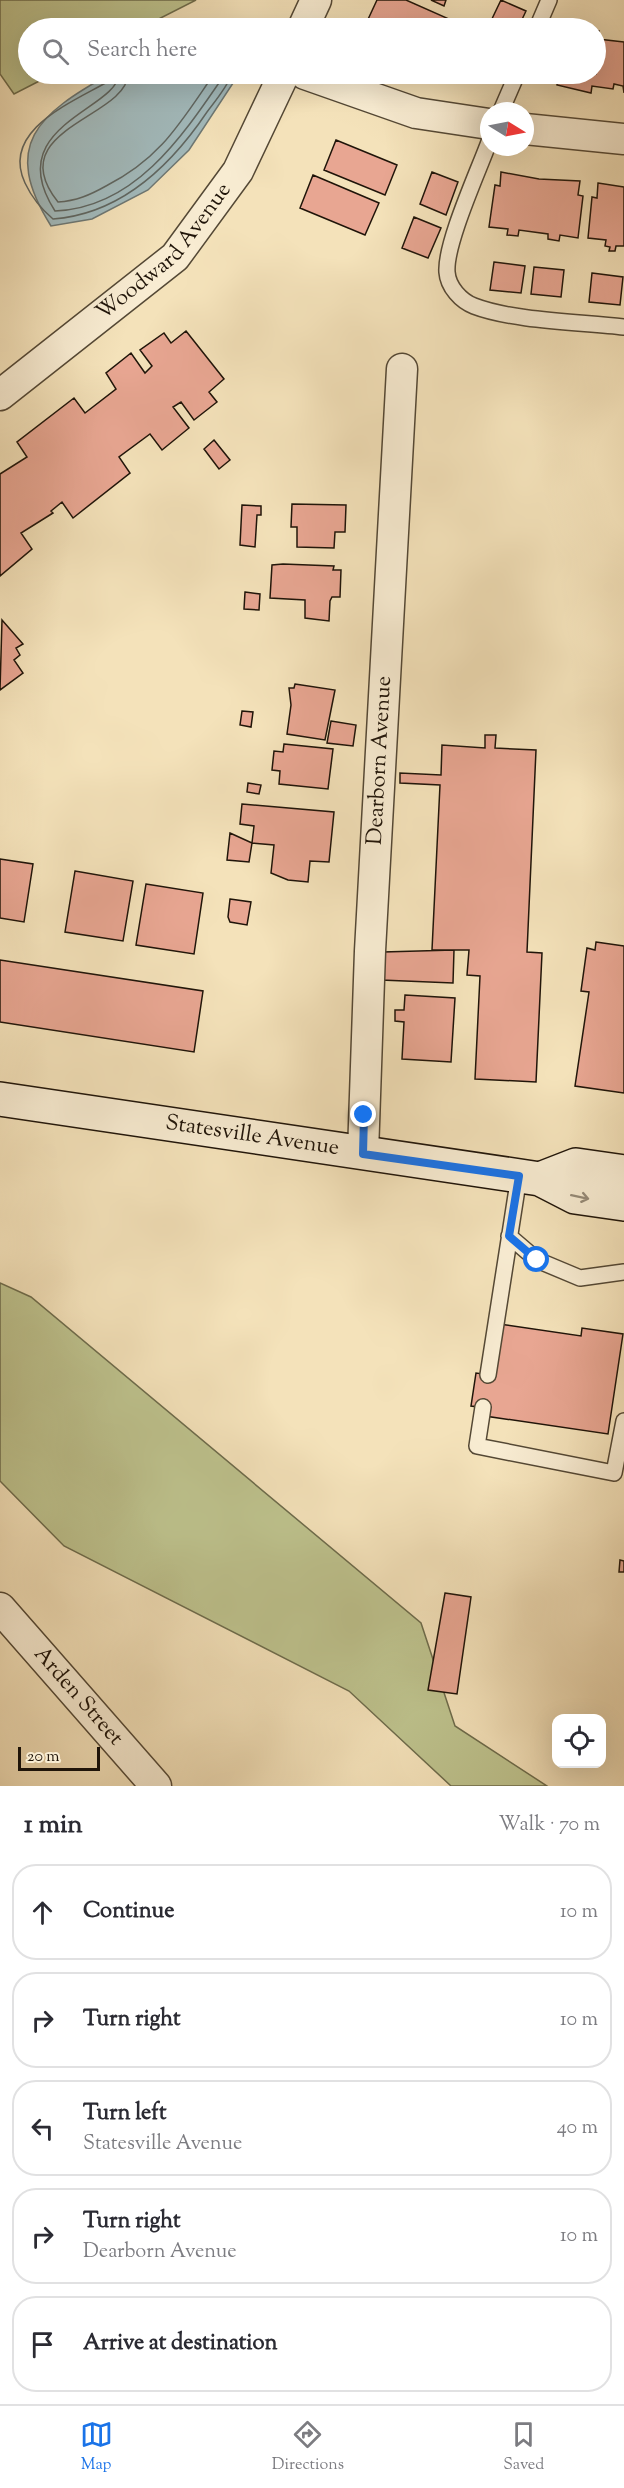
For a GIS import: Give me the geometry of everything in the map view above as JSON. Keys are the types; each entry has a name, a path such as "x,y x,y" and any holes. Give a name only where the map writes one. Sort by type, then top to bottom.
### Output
{"main road":[{"name":"Statesville Avenue","path":"0,1099 530,1178 575,1197 624,1204"},
{"name":"Statesville Avenue","path":"530,1178 576,1165 624,1172"}],"street":[{"path":"308,18 316,0"},
{"name":"Woodward Avenue","path":"0,395 175,257 238,171 279,84"},
{"path":"333,84 416,112 480,123"},
{"path":"534,130 624,139"},
{"name":"Dearborn Avenue","path":"363,1154 372,927 402,369"},
{"name":"Arden Street","path":"0,1608 156,1786"}],"lane":[{"path":"541,18 549,0"},
{"path":"505,102 513,84"},
{"path":"484,156 449,249 447,274 456,295 472,306 497,313 624,327"},
{"path":"488,1375 509,1236 530,1178"},
{"path":"509,1236 537,1260 580,1278 624,1272"},
{"path":"483,1407 477,1446 614,1473 624,1421"}],"green space":[{"path":"0,0 196,0 161,18 18,18 18,84 34,84 14,94 0,74"},
{"path":"0,1283 31,1297 421,1623 455,1726 547,1786 451,1786 349,1691 64,1546 0,1481"}],"water":[{"path":"93,84 232,84 189,150 148,190 92,219 51,226 36,198 29,174 28,153 34,135 46,118 63,103"}],"building":[{"path":"377,0 406,0 447,18 369,18"},
{"path":"431,0 446,0 444,6"},
{"path":"501,0 526,11 523,18 492,18"},
{"path":"606,40 624,42 624,93 623,86 614,84 613,89 592,86 591,93 557,85 606,84"},
{"path":"336,140 397,165 385,195 324,170"},
{"path":"432,172 458,182 446,215 420,204"},
{"path":"501,172 539,179 580,181 578,195 583,196 578,238 560,235 559,241 548,239 548,234 519,230 518,236 507,235 508,229 489,227 495,185 500,186"},
{"path":"313,175 379,203 365,235 300,208"},
{"path":"598,183 624,187 624,246 616,246 615,251 609,251 610,247 605,246 606,240 588,238 592,197 597,198"},
{"path":"414,217 441,228 428,258 402,248"},
{"path":"494,262 525,266 521,293 490,290"},
{"path":"534,267 564,270 561,297 531,294"},
{"path":"592,273 623,277 620,305 589,302"},
{"path":"186,331 224,379 209,392 217,402 194,420 181,402 173,407 189,428 162,450 150,434 119,457 130,473 73,518 62,502 51,511 53,513 21,533 32,549 0,576 0,474 27,457 17,442 74,398 85,413 116,389 106,373 131,353 145,373 152,366 140,350 164,333 171,343"},
{"path":"214,440 230,460 219,469 204,449"},
{"path":"292,504 346,505 345,532 335,532 334,548 297,547 297,527 291,527"},
{"path":"242,505 261,506 261,515 257,515 255,547 240,545"},
{"path":"272,565 334,566 333,570 341,570 340,597 332,597 330,601 329,621 305,618 305,600 270,598"},
{"path":"245,592 260,594 259,610 244,609"},
{"path":"2,620 23,644 16,648 20,655 14,660 23,673 0,690"},
{"path":"295,684 335,690 325,740 287,734 291,705 289,688 294,688"},
{"path":"242,711 253,712 251,727 240,725"},
{"path":"331,721 356,725 353,746 327,743"},
{"path":"485,735 496,735 495,748 536,750 527,952 542,953 536,1082 475,1079 480,976 467,975 469,950 432,950 440,785 400,783 400,773 441,775 442,745 485,748"},
{"path":"284,744 333,749 328,789 279,784 280,771 272,770 274,751 283,752"},
{"path":"248,783 261,785 259,794 247,792"},
{"path":"242,804 334,812 329,862 310,861 308,882 288,880 271,873 274,845 252,843 254,826 240,824"},
{"path":"230,833 252,843 249,862 227,860"},
{"path":"0,859 33,864 24,922 0,918"},
{"path":"75,871 133,881 123,941 65,932"},
{"path":"146,884 203,893 194,954 136,945"},
{"path":"230,899 251,902 247,925 230,922 228,917"},
{"path":"596,942 624,946 624,1093 575,1086 589,992 581,991 587,948 595,950"},
{"path":"454,950 453,983 381,980 383,952"},
{"path":"0,960 203,991 194,1052 0,1022"},
{"path":"405,995 455,998 451,1062 402,1059 404,1022 395,1021 395,1010 404,1010"},
{"path":"499,1324 581,1336 582,1328 623,1334 608,1434 485,1416 486,1408 471,1406 476,1373 491,1375"},
{"path":"620,1560 624,1561 624,1572 619,1572"},
{"path":"445,1593 471,1597 457,1694 428,1690"}],"route":[{"path":"364,1115 363,1154 519,1176 509,1236 537,1260"}]}
